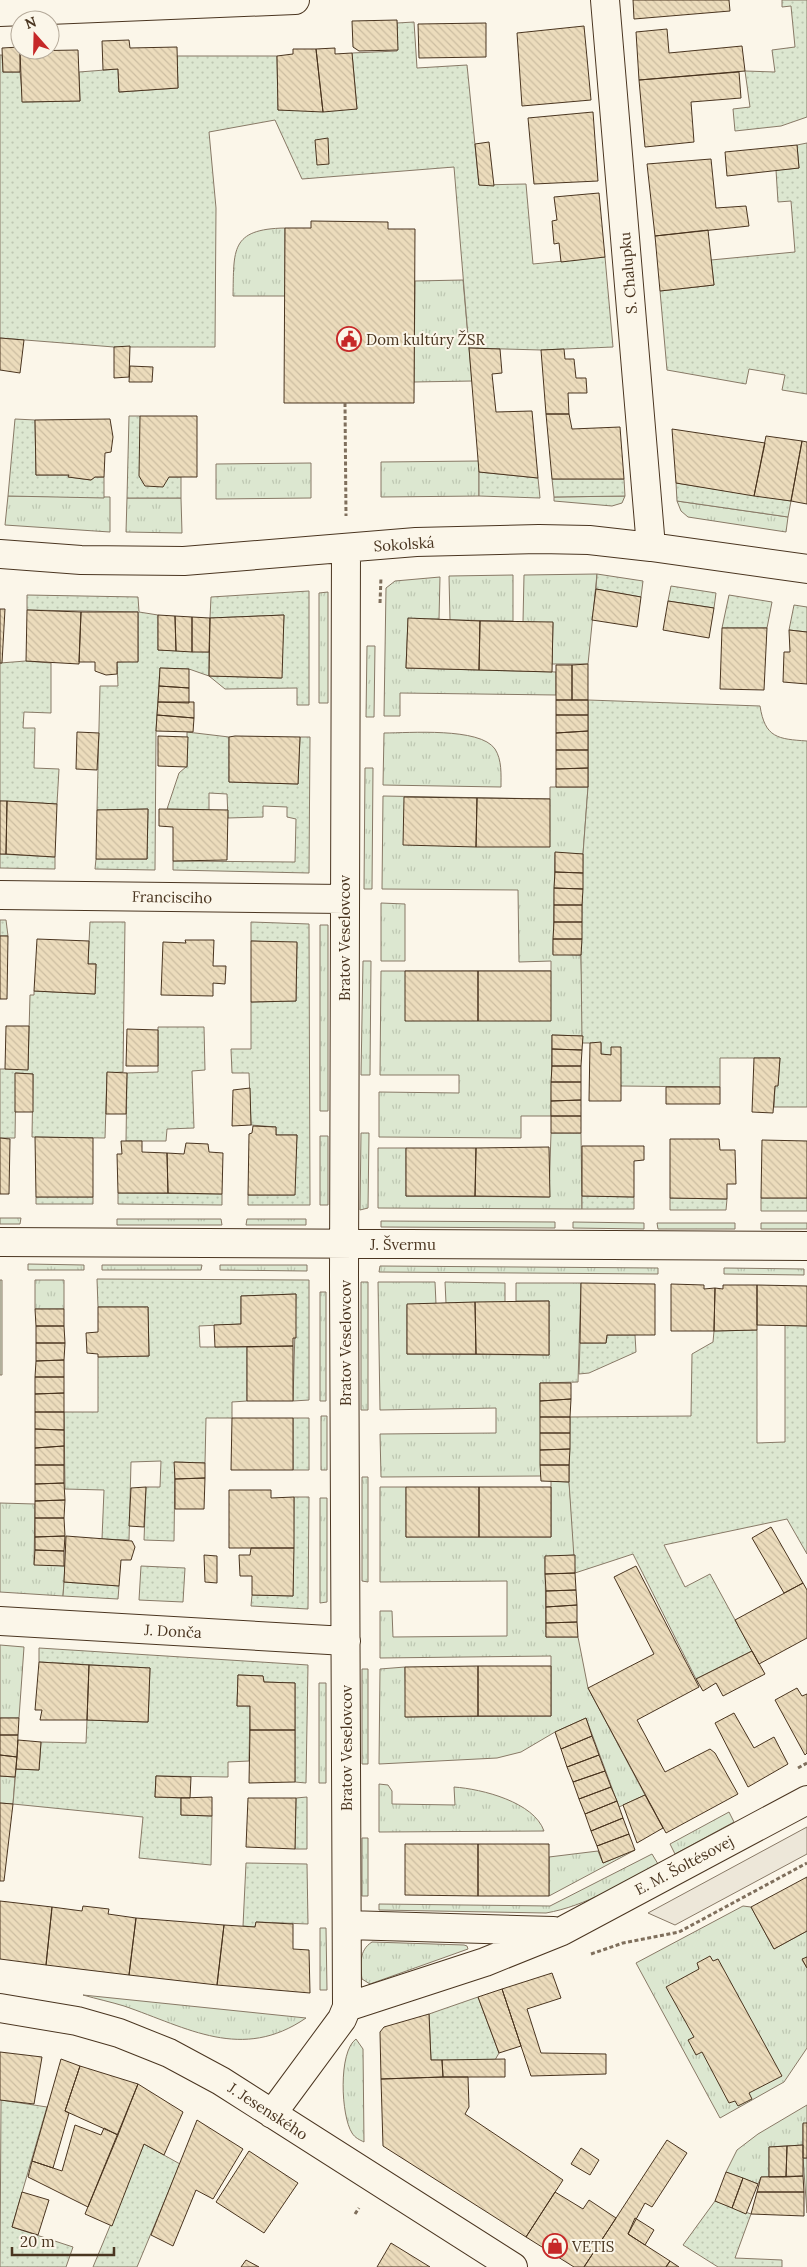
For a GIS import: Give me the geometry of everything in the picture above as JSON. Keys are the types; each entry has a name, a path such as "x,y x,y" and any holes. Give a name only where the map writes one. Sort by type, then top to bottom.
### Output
{"street":[{"path":"0,12 295,0"},
{"name":"S. Chalupku","path":"605,0 650,546"},
{"name":"Sokolská","path":"0,554 81,560 184,562 455,540 590,540 650,546 807,569"},
{"name":"Bratov Veselovcov","path":"272,2114 342,2019 347,2007 344,900 346,548"},
{"name":"Francisciho","path":"0,895 344,900"},
{"name":"J. Švermu","path":"0,1242 807,1246"},
{"name":"J. Donča","path":"0,1621 346,1641"},
{"name":"E. M. Šoltésovej","path":"347,2007 485,1962 562,1931 807,1800"},
{"name":"E. M. Šoltésovej","path":"347,1925 562,1931"},
{"name":"J. Jesenského","path":"0,2008 77,2021 120,2033 178,2057 222,2081 513,2267"}],"path":[{"path":"345,403 346,516"},
{"path":"380,587 381,577"},
{"path":"355,2214 359,2208"}],"green space":[{"path":"782,0 807,0 807,117 781,126 735,131 733,109 750,107 745,71 775,72 772,50 795,47 791,6 782,7"},
{"path":"414,22 417,68 467,65 479,185 526,184 533,264 605,257 613,347 541,350 469,348 454,167 302,179 275,120 209,132 216,208 215,347 114,347 0,338 0,55 2,55 3,72 20,72 23,102 80,101 79,72 118,69 119,92 178,88 177,56 277,56 278,110 357,109 352,53 397,51 397,23"},
{"path":"807,143 807,394 782,390 785,375 749,369 746,384 667,370 660,291 714,285 711,260 795,252 791,201 778,202 776,170 799,168 797,145"},
{"path":"285,228 285,296 233,296 235,255 239,245 245,238 254,233 267,229"},
{"path":"463,280 472,381 414,382 415,281"},
{"path":"129,416 140,416 169,477 181,477 181,498 127,498"},
{"path":"15,419 35,420 36,475 69,475 69,477 91,480 95,477 104,477 104,498 8,496"},
{"path":"479,461 479,496 381,497 381,462"},
{"path":"311,463 311,498 216,499 216,464"},
{"path":"479,472 538,478 540,498 479,496"},
{"path":"552,479 624,479 625,496 554,497"},
{"path":"676,483 791,501 788,517 677,501"},
{"path":"8,496 110,497 110,532 5,525"},
{"path":"625,496 622,503 612,506 554,501 554,497"},
{"path":"127,498 181,498 182,533 126,532"},
{"path":"677,501 788,517 786,532 688,517 681,511"},
{"path":"597,574 588,664 552,664 553,623 523,622 524,575"},
{"path":"597,574 643,581 641,597 596,589"},
{"path":"513,575 513,621 450,620 449,576"},
{"path":"440,577 439,619 408,619 406,668 556,672 556,695 400,693 400,716 384,716 386,588 395,581"},
{"path":"671,586 716,593 714,608 668,601"},
{"path":"309,591 309,705 297,705 297,688 225,689 209,676 281,678 284,615 210,618 211,597"},
{"path":"328,592 328,703 319,703 319,593"},
{"path":"27,595 138,597 139,612 158,615 158,650 209,652 209,676 189,669 160,668 156,731 155,870 95,869 96,859 147,859 148,809 97,810 100,686 118,686 117,662 138,661 138,612 27,610"},
{"path":"729,595 772,602 767,628 722,628"},
{"path":"794,605 807,607 807,632 789,630"},
{"path":"367,646 375,646 374,717 366,717"},
{"path":"26,661 51,663 51,713 24,712 23,728 35,728 34,768 59,769 57,804 0,801 0,663"},
{"path":"588,700 760,706 765,725 774,735 807,741 807,1107 774,1107 775,1086 778,1085 780,1058 720,1058 720,1087 621,1086 611,1055 601,1054 601,1043 582,1043 581,955 583,854 588,787"},
{"path":"187,732 229,737 229,782 298,784 300,737 310,737 309,873 173,870 173,861 295,862 296,819 287,817 287,807 263,806 263,817 228,818 227,794 209,793 209,810 167,809 179,773 187,766"},
{"path":"426,732 460,734 487,742 495,749 499,758 501,787 383,785 384,733"},
{"path":"365,768 373,768 372,889 364,889"},
{"path":"550,787 588,787 583,854 555,853 553,954 581,955 583,1036 552,1035 551,1116 521,1116 521,1138 379,1137 379,1092 459,1093 459,1075 380,1075 381,971 551,971 551,961 519,962 518,890 382,889 383,796 550,799"},
{"path":"0,854 55,857 55,869 0,868"},
{"path":"381,903 405,904 405,961 381,961"},
{"path":"0,920 6,920 8,936 0,936"},
{"path":"90,922 125,922 123,1072 107,1073 105,1138 32,1137 33,1074 16,1073 15,1138 0,1138 0,1069 28,1069 30,995 34,995 34,991 95,994 96,964 88,964"},
{"path":"251,922 309,924 310,1205 248,1205 248,1195 294,1195 297,1135 276,1135 276,1127 251,1125 249,1073 232,1073 231,1049 251,1049 251,1002 296,1001 297,943 251,941"},
{"path":"320,925 328,925 328,1111 320,1111"},
{"path":"363,961 371,961 370,1075 361,1075"},
{"path":"158,1027 204,1027 205,1070 192,1071 194,1128 167,1129 166,1141 126,1141 127,1073 158,1072"},
{"path":"361,1133 369,1133 368,1208 360,1210"},
{"path":"551,1133 581,1133 582,1209 378,1208 378,1148 406,1148 406,1196 549,1197"},
{"path":"320,1136 328,1136 328,1205 320,1205"},
{"path":"118,1193 222,1194 222,1205 118,1204"},
{"path":"582,1196 634,1197 634,1209 582,1209"},
{"path":"36,1197 93,1197 93,1204 36,1204"},
{"path":"670,1198 727,1199 726,1210 670,1210"},
{"path":"761,1198 807,1198 807,1211 761,1211"},
{"path":"0,1218 21,1218 20,1224 0,1224"},
{"path":"117,1219 221,1219 222,1225 117,1225"},
{"path":"247,1219 306,1219 306,1225 246,1225"},
{"path":"381,1221 555,1222 555,1228 381,1227"},
{"path":"573,1222 644,1223 644,1229 573,1228"},
{"path":"657,1223 735,1223 735,1229 658,1229"},
{"path":"761,1223 807,1223 807,1229 761,1229"},
{"path":"28,1264 84,1265 84,1270 28,1270"},
{"path":"102,1265 202,1265 201,1270 102,1270"},
{"path":"220,1265 307,1265 307,1271 220,1270"},
{"path":"380,1266 658,1268 658,1274 379,1272"},
{"path":"724,1268 804,1269 804,1275 724,1274"},
{"path":"97,1279 309,1280 309,1400 293,1401 296,1294 241,1296 241,1324 199,1326 200,1347 247,1347 247,1401 232,1402 232,1418 206,1418 205,1463 175,1462 174,1541 144,1540 146,1487 160,1487 161,1461 131,1462 129,1540 102,1539 104,1490 65,1489 64,1412 98,1412 98,1357 149,1356 148,1307 98,1307"},
{"path":"0,1280 2,1280 2,1375 0,1375"},
{"path":"35,1280 64,1280 64,1309 35,1309"},
{"path":"361,1282 368,1282 368,1410 361,1410"},
{"path":"378,1282 435,1282 436,1304 407,1305 407,1354 549,1355 549,1301 516,1301 516,1283 581,1283 578,1382 540,1383 541,1476 381,1477 380,1434 496,1433 496,1408 380,1410"},
{"path":"445,1282 505,1283 505,1302 446,1303"},
{"path":"320,1292 326,1292 326,1401 320,1401"},
{"path":"785,1325 807,1326 807,1554 787,1519 664,1545 685,1587 710,1574 752,1651 696,1679 633,1554 575,1573 569,1482 570,1417 691,1416 692,1354 713,1342 714,1331 757,1330 757,1443 785,1442"},
{"path":"607,1335 635,1335 636,1352 589,1373 579,1374 580,1343 606,1343"},
{"path":"321,1416 327,1416 327,1470 321,1470"},
{"path":"293,1418 309,1418 309,1470 293,1470"},
{"path":"362,1477 368,1477 368,1582 362,1581"},
{"path":"551,1481 569,1482 575,1555 545,1557 546,1637 578,1637 588,1688 645,1795 619,1807 586,1718 555,1732 521,1752 497,1758 379,1764 380,1669 405,1667 406,1717 551,1716 551,1656 380,1658 380,1611 392,1611 393,1637 507,1636 507,1581 380,1582 380,1487 406,1487 406,1537 551,1537"},
{"path":"294,1497 309,1497 308,1609 251,1606 252,1595 293,1596"},
{"path":"320,1498 327,1498 327,1602 320,1603"},
{"path":"0,1503 35,1504 34,1564 65,1566 63,1596 0,1592"},
{"path":"141,1566 185,1568 183,1602 139,1600"},
{"path":"64,1582 119,1586 118,1599 63,1596"},
{"path":"0,1645 24,1647 19,1718 0,1718"},
{"path":"39,1648 308,1665 306,1783 295,1782 295,1683 264,1682 263,1676 238,1675 237,1706 250,1706 249,1761 228,1762 228,1777 156,1776 155,1797 181,1798 181,1815 212,1816 211,1865 139,1858 143,1817 13,1804 16,1769 39,1770 41,1742 86,1743 87,1720 148,1722 150,1668 39,1662"},
{"path":"362,1669 368,1669 368,1764 362,1764"},
{"path":"319,1683 326,1683 326,1783 319,1783"},
{"path":"0,1776 15,1777 13,1804 0,1803"},
{"path":"379,1784 388,1785 392,1791 392,1804 455,1805 454,1787 492,1794 519,1805 530,1812 544,1831 379,1832"},
{"path":"307,1797 307,1849 295,1849 296,1798"},
{"path":"729,1812 734,1822 675,1854 670,1844"},
{"path":"362,1838 368,1838 368,1896 362,1896"},
{"path":"635,1850 549,1896 549,1857 598,1851 603,1863"},
{"path":"652,1854 658,1864 618,1886 561,1910 546,1913 379,1910 379,1904 550,1906"},
{"path":"246,1863 307,1864 308,1924 256,1922 255,1927 243,1926"},
{"path":"743,1906 751,1907 774,1949 807,1931 807,1957 802,1960 807,1968 807,2048 784,2082 720,2118 636,1963"},
{"path":"320,1928 326,1928 327,1990 320,1990"},
{"path":"372,1942 464,1945 468,1949 370,1984 362,1979 361,1963 365,1949"},
{"path":"83,1995 306,2018 282,2031 260,2038 237,2039 215,2037 124,2006"},
{"path":"478,1997 499,2053 495,2060 431,2060 429,2014"},
{"path":"356,2039 363,2049 364,2142 356,2138 352,2133 345,2113 344,2070 350,2046"},
{"path":"1,2100 47,2107 12,2227 73,2247 66,2267 0,2267"},
{"path":"807,2105 807,2123 803,2124 803,2145 769,2147 769,2177 761,2177 758,2184 726,2172 737,2150 758,2134"},
{"path":"144,2144 180,2164 137,2267 93,2267"},
{"path":"803,2158 807,2158 807,2213"},
{"path":"715,2201 751,2214 735,2258 782,2260 782,2267 718,2267 683,2245"}],"shaded area":[{"path":"807,1827 807,1854 675,1925 648,1913"}],"building":[{"path":"633,0 729,0 730,11 634,19"},
{"path":"397,20 398,50 359,51 353,47 352,21"},
{"path":"486,23 486,57 419,58 418,24"},
{"path":"584,26 591,100 522,106 517,33"},
{"path":"667,29 669,53 742,46 745,71 639,80 636,32"},
{"path":"129,40 130,48 177,47 178,88 119,92 118,69 103,70 102,41"},
{"path":"2,48 10,48 10,60 20,60 20,72 3,72"},
{"path":"335,48 335,54 352,53 357,109 323,112 316,49"},
{"path":"293,49 316,49 323,112 278,110 277,56 293,54"},
{"path":"60,50 78,50 80,101 22,102 20,60 60,60"},
{"path":"739,72 741,98 691,102 694,142 645,147 639,80"},
{"path":"593,112 598,181 534,184 528,118"},
{"path":"328,138 329,164 317,165 315,140"},
{"path":"489,142 494,186 479,185 475,144"},
{"path":"797,145 799,168 727,176 725,152"},
{"path":"711,159 716,208 746,206 749,226 655,236 647,164"},
{"path":"599,193 605,257 561,262 559,243 554,244 552,221 557,220 554,197"},
{"name":"Dom kultúry ŽSR","path":"311,221 388,222 388,229 415,229 414,403 284,403 285,228 311,228"},
{"path":"708,230 714,285 660,291 655,236"},
{"path":"0,338 24,340 20,373 0,370"},
{"path":"130,346 129,377 114,378 114,347"},
{"path":"469,348 500,349 502,373 492,374 496,412 532,411 538,478 479,472"},
{"path":"564,349 565,359 574,359 576,378 586,378 587,393 568,393 569,414 546,414 541,350"},
{"path":"130,366 153,367 152,382 129,382"},
{"path":"546,414 569,414 572,429 620,427 624,479 552,479"},
{"path":"140,416 197,416 197,477 169,477 163,487 145,486 139,476"},
{"path":"110,419 113,437 111,452 105,453 104,477 95,477 91,480 68,477 69,475 36,475 35,420"},
{"path":"672,429 765,443 754,496 676,483"},
{"path":"766,436 802,441 791,501 754,496"},
{"path":"802,441 807,442 807,504 791,501"},
{"path":"596,589 641,597 637,627 592,620"},
{"path":"668,601 714,608 709,638 663,630"},
{"path":"0,609 5,609 2,663 0,663"},
{"path":"27,610 81,612 79,664 26,661"},
{"path":"81,612 138,612 138,662 117,662 117,674 106,675 95,671 95,662 79,662"},
{"path":"158,615 175,616 176,651 158,650"},
{"path":"284,615 282,678 209,676 210,618"},
{"path":"175,616 192,617 192,652 176,651"},
{"path":"192,617 210,618 209,652 192,652"},
{"path":"408,618 480,621 479,670 406,668"},
{"path":"480,621 553,622 552,672 479,670"},
{"path":"722,628 767,628 764,690 720,689"},
{"path":"789,630 807,632 807,684 783,682 784,652 790,652"},
{"path":"588,664 588,700 572,700 572,665"},
{"path":"556,665 572,665 572,700 556,700"},
{"path":"160,668 189,669 189,688 159,686"},
{"path":"159,686 189,688 189,703 158,702"},
{"path":"556,700 588,700 588,715 556,715"},
{"path":"158,702 194,702 194,718 157,715"},
{"path":"157,715 194,718 193,732 156,731"},
{"path":"556,715 588,715 588,731 556,733"},
{"path":"588,731 588,750 556,750 556,733"},
{"path":"77,732 99,733 97,770 76,769"},
{"path":"158,736 188,737 187,767 158,766"},
{"path":"229,737 300,737 298,784 229,782"},
{"path":"556,750 588,750 588,768 556,769"},
{"path":"588,768 588,787 556,787 556,769"},
{"path":"404,797 477,798 476,847 403,845"},
{"path":"477,798 550,799 550,847 476,847"},
{"path":"0,801 7,801 6,854 0,854"},
{"path":"7,801 57,804 55,857 6,854"},
{"path":"148,809 147,859 96,859 97,810"},
{"path":"159,809 228,810 227,860 173,861 173,827 159,826"},
{"path":"555,852 583,854 583,873 555,872"},
{"path":"555,872 583,873 583,889 554,888"},
{"path":"554,888 583,889 582,905 554,905"},
{"path":"554,905 582,905 582,922 554,922"},
{"path":"554,922 582,922 582,939 553,939"},
{"path":"0,936 8,936 7,999 0,999"},
{"path":"37,939 89,941 88,964 96,964 95,994 34,991"},
{"path":"553,939 582,939 581,955 553,955"},
{"path":"185,940 214,940 213,966 226,966 225,984 213,983 213,996 161,995 163,942 186,943"},
{"path":"251,941 297,942 296,1001 251,1002"},
{"path":"405,971 478,971 478,1021 405,1021"},
{"path":"478,971 551,971 551,1021 478,1021"},
{"path":"6,1026 29,1026 28,1070 5,1069"},
{"path":"127,1029 158,1030 158,1066 126,1066"},
{"path":"552,1035 583,1036 582,1050 552,1049"},
{"path":"601,1042 601,1054 611,1055 611,1047 621,1047 621,1101 589,1101 590,1043"},
{"path":"552,1049 582,1050 581,1066 552,1066"},
{"path":"754,1058 780,1058 778,1086 775,1086 773,1113 752,1112"},
{"path":"552,1066 581,1066 581,1082 551,1082"},
{"path":"107,1072 127,1073 126,1114 106,1114"},
{"path":"15,1073 33,1074 33,1112 15,1112"},
{"path":"551,1082 581,1082 581,1100 551,1101"},
{"path":"666,1087 720,1087 720,1104 666,1104"},
{"path":"250,1088 251,1125 232,1126 233,1090"},
{"path":"581,1100 581,1116 551,1116 551,1101"},
{"path":"551,1116 581,1116 581,1133 551,1133"},
{"path":"253,1126 276,1127 276,1135 297,1135 295,1195 248,1195 249,1134 252,1133"},
{"path":"35,1137 93,1138 93,1197 36,1197"},
{"path":"0,1138 10,1139 9,1194 0,1194"},
{"path":"670,1139 719,1139 720,1150 735,1150 736,1184 727,1184 727,1199 670,1198"},
{"path":"762,1140 807,1141 807,1198 761,1198"},
{"path":"121,1141 142,1141 142,1152 167,1153 168,1193 118,1193 117,1154 122,1154"},
{"path":"186,1143 208,1144 209,1152 223,1153 222,1194 168,1193 167,1153 184,1154"},
{"path":"582,1146 644,1146 644,1160 634,1161 634,1197 582,1196"},
{"path":"549,1147 550,1197 475,1196 476,1148"},
{"path":"406,1148 476,1148 475,1196 406,1196"},
{"path":"581,1283 655,1284 655,1335 607,1335 606,1343 580,1343"},
{"path":"671,1284 704,1285 704,1289 715,1288 714,1331 671,1331"},
{"path":"723,1285 757,1285 757,1330 714,1331 715,1288 723,1289"},
{"path":"757,1285 807,1286 807,1326 757,1325"},
{"path":"296,1294 296,1338 293,1338 293,1346 215,1347 214,1325 241,1324 241,1296"},
{"path":"549,1301 549,1355 476,1354 475,1302"},
{"path":"475,1302 476,1354 407,1354 407,1304"},
{"path":"98,1307 148,1307 149,1356 98,1357 98,1354 87,1353 86,1333 98,1332"},
{"path":"35,1309 64,1309 64,1326 36,1326"},
{"path":"36,1326 64,1326 65,1343 36,1343"},
{"path":"36,1343 65,1343 64,1360 36,1361"},
{"path":"293,1346 293,1401 247,1401 247,1347"},
{"path":"64,1360 64,1377 35,1377 36,1361"},
{"path":"35,1377 64,1377 64,1393 35,1394"},
{"path":"540,1383 571,1383 571,1399 540,1401"},
{"path":"64,1393 64,1412 35,1412 35,1394"},
{"path":"571,1399 570,1417 540,1417 540,1401"},
{"path":"35,1412 64,1412 64,1430 35,1429"},
{"path":"540,1417 570,1417 570,1433 540,1433"},
{"path":"232,1418 293,1418 293,1470 231,1470"},
{"path":"35,1429 64,1430 64,1446 35,1448"},
{"path":"540,1433 570,1433 570,1449 540,1450"},
{"path":"64,1446 64,1465 35,1465 35,1448"},
{"path":"570,1449 569,1465 540,1465 540,1450"},
{"path":"174,1462 205,1463 205,1478 175,1479"},
{"path":"35,1465 64,1465 64,1483 35,1484"},
{"path":"540,1465 569,1465 569,1482 541,1481"},
{"path":"205,1478 204,1509 175,1509 175,1479"},
{"path":"64,1483 65,1500 35,1501 35,1484"},
{"path":"146,1487 144,1527 129,1526 131,1488"},
{"path":"406,1487 479,1487 479,1537 406,1537"},
{"path":"479,1487 551,1487 551,1537 479,1537"},
{"path":"229,1490 271,1490 271,1498 294,1497 294,1548 229,1548"},
{"path":"65,1500 64,1518 35,1518 35,1501"},
{"path":"35,1518 64,1518 65,1536 35,1537"},
{"path":"771,1527 803,1583 784,1593 752,1538"},
{"path":"65,1536 64,1551 35,1550 35,1537"},
{"path":"66,1536 132,1541 135,1547 131,1560 121,1560 119,1586 64,1582"},
{"path":"251,1548 294,1548 293,1596 252,1595 252,1576 240,1576 239,1555 250,1555"},
{"path":"35,1550 64,1551 64,1566 34,1565"},
{"path":"204,1555 217,1556 217,1583 205,1582"},
{"path":"575,1555 575,1573 545,1574 545,1556"},
{"path":"636,1566 699,1687 637,1720 665,1772 710,1749 715,1753 738,1794 666,1833 588,1688 654,1654 614,1577"},
{"path":"575,1573 576,1590 546,1591 545,1574"},
{"path":"803,1583 807,1590 807,1638 759,1664 735,1620"},
{"path":"576,1590 577,1605 546,1607 546,1591"},
{"path":"577,1605 577,1622 546,1623 546,1607"},
{"path":"577,1622 578,1637 546,1637 546,1623"},
{"path":"752,1651 765,1674 723,1696 716,1683 703,1691 696,1679"},
{"path":"39,1662 89,1665 87,1720 40,1720 42,1710 35,1710"},
{"path":"89,1665 150,1668 148,1722 87,1720"},
{"path":"478,1666 551,1666 551,1716 478,1716"},
{"path":"478,1666 478,1716 405,1717 405,1667"},
{"path":"238,1675 263,1676 264,1682 295,1683 295,1730 250,1730 250,1706 237,1706"},
{"path":"797,1688 802,1696 807,1694 807,1753 805,1755 775,1700"},
{"path":"734,1713 754,1748 774,1737 788,1764 748,1787 715,1723"},
{"path":"0,1718 19,1718 18,1735 0,1735"},
{"path":"586,1718 592,1736 561,1749 555,1732"},
{"path":"250,1730 295,1730 295,1782 249,1783"},
{"path":"0,1735 18,1735 17,1757 0,1755"},
{"path":"592,1736 599,1755 567,1767 561,1749"},
{"path":"18,1740 41,1742 39,1770 16,1769"},
{"path":"0,1755 17,1757 15,1777 0,1776"},
{"path":"599,1755 605,1771 573,1782 567,1767"},
{"path":"605,1771 611,1787 579,1799 573,1782"},
{"path":"156,1776 191,1777 190,1798 155,1797"},
{"path":"611,1787 617,1801 585,1814 579,1799"},
{"path":"645,1795 663,1828 637,1843 623,1805"},
{"path":"212,1797 212,1816 181,1815 181,1798"},
{"path":"248,1798 296,1798 295,1849 246,1847"},
{"path":"617,1801 623,1818 591,1831 585,1814"},
{"path":"0,1803 13,1804 4,1881 0,1881"},
{"path":"623,1818 629,1834 597,1846 591,1831"},
{"path":"629,1834 635,1850 603,1863 597,1846"},
{"path":"405,1844 478,1844 478,1896 405,1895"},
{"path":"478,1844 549,1844 549,1896 478,1896"},
{"path":"807,1877 807,1931 774,1949 751,1907"},
{"path":"0,1901 52,1907 46,1965 0,1959"},
{"path":"83,1906 109,1909 108,1914 136,1918 129,1975 46,1965 52,1907 82,1911"},
{"path":"136,1918 224,1925 217,1985 129,1975"},
{"path":"256,1922 293,1924 293,1949 309,1950 310,1993 217,1985 224,1925 255,1927"},
{"path":"710,1956 713,1961 718,1959 782,2076 749,2093 752,2099 738,2106 735,2101 729,2103 702,2052 696,2055 688,2040 694,2037 666,1987 699,1969 697,1963"},
{"path":"807,1957 807,1968 802,1959"},
{"path":"552,1973 561,1998 527,2009 541,2053 606,2054 606,2074 531,2076 502,1989"},
{"path":"502,1989 521,2046 499,2053 478,1997"},
{"path":"429,2014 431,2060 442,2060 443,2077 381,2079 380,2032 384,2027"},
{"path":"0,2052 42,2057 34,2104 0,2100"},
{"path":"61,2059 80,2066 65,2111 69,2113 53,2168 32,2161"},
{"path":"505,2059 505,2077 443,2077 442,2060"},
{"path":"80,2066 138,2084 118,2135 65,2111"},
{"path":"468,2077 469,2107 465,2114 563,2180 526,2237 383,2146 381,2079"},
{"path":"138,2084 183,2112 164,2155 144,2144 112,2226 85,2214"},
{"path":"197,2120 243,2149 213,2199 196,2190 173,2246 151,2235"},
{"path":"803,2123 807,2123 807,2158 803,2158"},
{"path":"75,2125 101,2135 104,2128 118,2135 88,2207 28,2177 32,2161 62,2171"},
{"path":"667,2140 687,2153 652,2207 645,2203 628,2234 670,2261 666,2267 584,2267"},
{"path":"803,2145 803,2176 786,2177 787,2146"},
{"path":"787,2146 786,2177 769,2177 769,2147"},
{"path":"581,2148 599,2160 590,2175 571,2164"},
{"path":"249,2151 298,2183 264,2233 216,2202"},
{"path":"726,2172 743,2178 732,2208 715,2201"},
{"path":"803,2176 804,2192 757,2192 761,2177"},
{"path":"743,2178 758,2184 746,2214 732,2208"},
{"path":"22,2192 49,2200 38,2235 12,2227"},
{"path":"555,2192 583,2209 589,2200 616,2218 584,2267 574,2267 526,2237"},
{"path":"757,2192 804,2192 804,2216 751,2214"},
{"path":"635,2218 654,2230 645,2245 628,2234"},
{"path":"391,2243 430,2267 377,2267"},
{"path":"246,2260 259,2267 241,2267"},
{"path":"670,2261 679,2267 666,2267"}],"place":[{"name":"Dom kultúry ŽSR","path":"349,339"},
{"name":"VETIS","path":"555,2246"}]}
